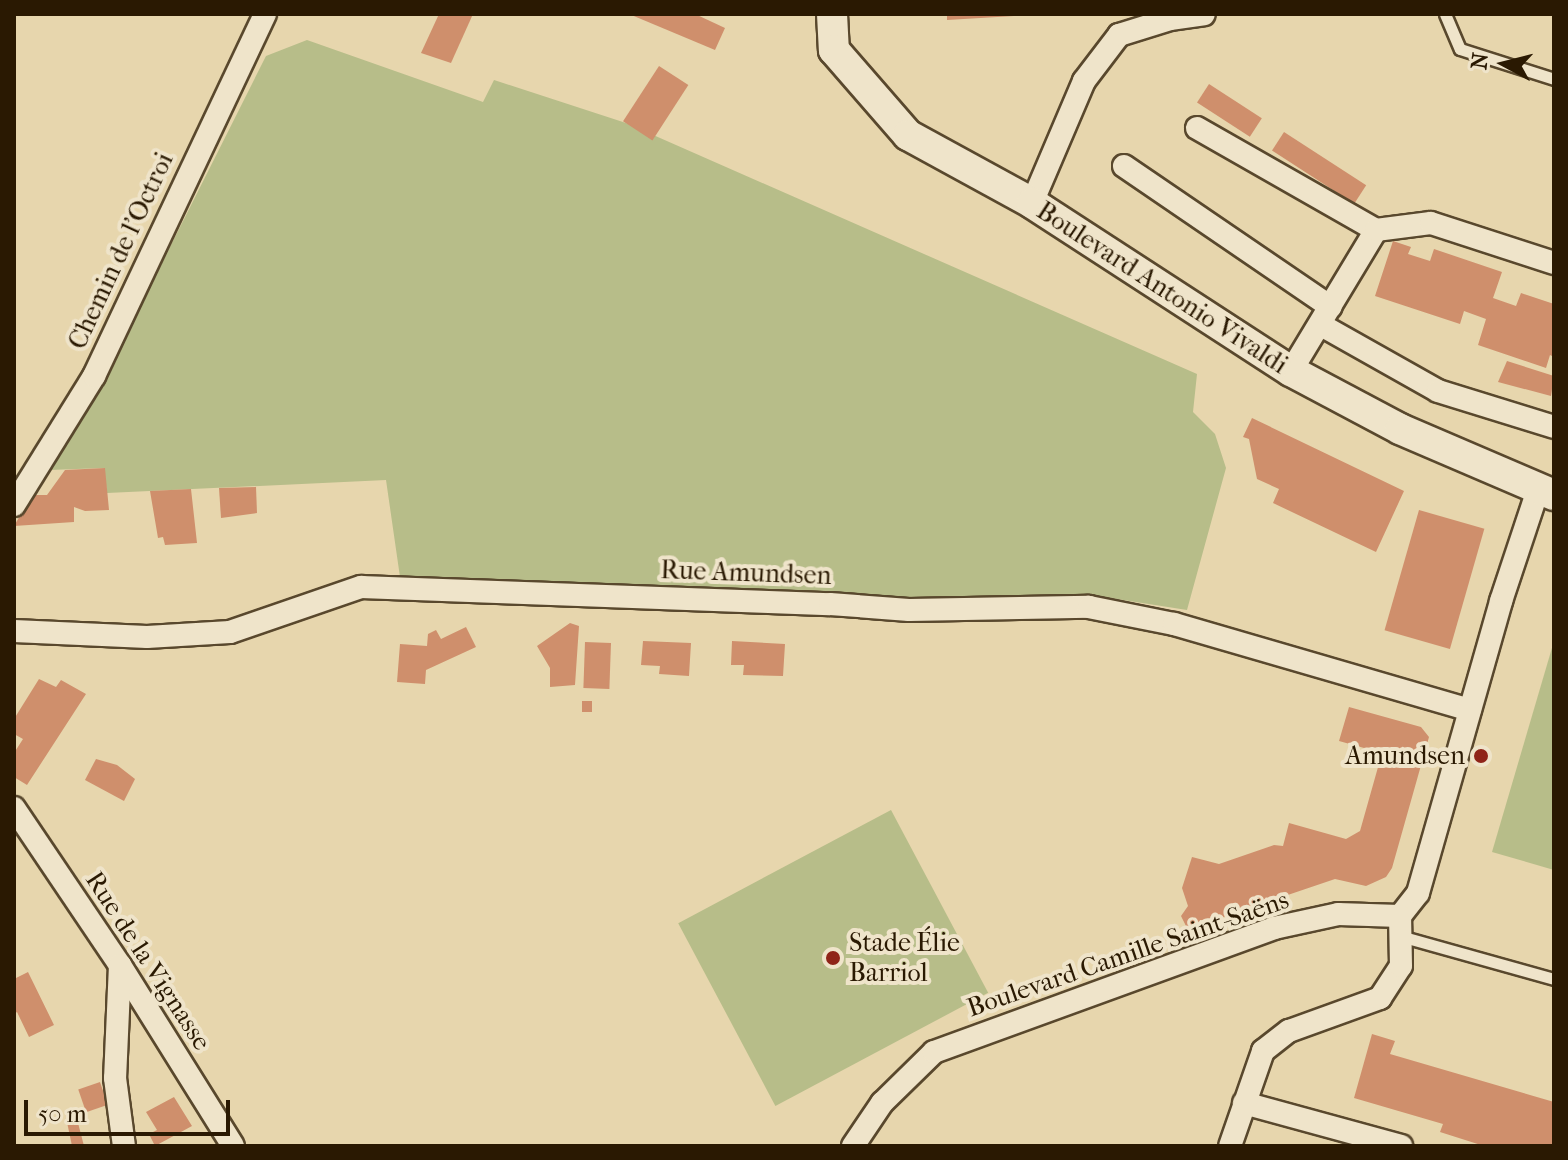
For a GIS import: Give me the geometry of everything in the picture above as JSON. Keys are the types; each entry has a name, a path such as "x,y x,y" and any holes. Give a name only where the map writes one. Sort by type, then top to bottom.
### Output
{"street":[{"name":"Chemin de l'Octroi","path":"14,505 94,376 265,14"},
{"name":"Boulevard Antonio Vivaldi","path":"832,14 834,50 908,135 1032,203 1291,371 1400,429 1546,492"},
{"path":"1032,203 1084,81 1119,35 1170,19 1204,14"},
{"path":"1197,128 1376,230 1431,223 1554,263"},
{"path":"1124,166 1326,316 1438,391 1554,427"},
{"path":"1291,371 1376,230"},
{"path":"1230,1146 1263,1051 1289,1031 1380,998 1401,966 1400,926 1418,893 1470,710 1546,492"},
{"name":"Rue Amundsen","path":"14,631 147,637 230,632 361,587 830,604 909,610 1089,607 1174,624 1470,710"},
{"name":"Rue de la Vignasse","path":"14,808 120,965 233,1146"},
{"name":"Boulevard Camille Saint-Saëns","path":"853,1146 882,1103 934,1052 1274,928 1338,914 1400,926"},
{"path":"120,965 115,1078 124,1146"},
{"path":"1244,1103 1401,1146"}],"lane":[{"path":"1445,14 1460,49 1554,79"},
{"path":"1400,926 1554,979"}],"green space":[{"path":"307,40 483,102 494,80 626,123 1197,374 1193,412 1215,434 1226,468 1187,610 1104,597 908,600 835,592 400,577 386,480 107,493 104,468 49,470 86,414 266,56"},
{"path":"1554,641 1554,870 1492,852"},
{"name":"Stade Élie Barriol","path":"891,810 988,993 775,1106 678,923"}],"building":[{"path":"439,14 473,14 451,63 421,53"},
{"path":"629,14 695,14 725,28 715,50"},
{"path":"947,14 1014,14 1014,16 947,20"},
{"path":"659,66 688,85 652,140 623,121"},
{"path":"1209,84 1262,118 1250,137 1197,102"},
{"path":"1284,132 1366,185 1354,204 1272,150"},
{"path":"1393,241 1411,247 1408,254 1430,261 1434,249 1502,272 1493,298 1516,306 1521,293 1554,304 1554,357 1550,355 1546,368 1478,345 1486,319 1464,311 1460,324 1375,296"},
{"path":"1507,361 1554,376 1551,396 1498,382"},
{"path":"1252,418 1404,491 1376,552 1273,503 1279,489 1257,479 1249,439 1243,437"},
{"path":"105,468 109,510 85,511 74,507 74,522 14,526 32,495 47,495 65,470"},
{"path":"256,487 257,513 221,518 219,488"},
{"path":"191,489 197,543 165,545 163,537 158,538 150,491"},
{"path":"1419,510 1484,529 1450,649 1385,630"},
{"path":"570,623 579,626 575,685 550,687 550,668 537,646"},
{"path":"466,627 476,647 426,670 425,684 397,682 400,644 427,646 428,634 436,630 441,639"},
{"path":"643,641 691,643 689,676 659,674 660,666 641,665"},
{"path":"732,641 785,644 783,676 743,675 744,665 731,665"},
{"path":"585,642 611,643 609,689 583,688"},
{"path":"39,679 56,687 61,680 86,694 27,785 14,777 14,753 23,739 14,734 14,719"},
{"path":"582,701 592,701 592,712 582,712"},
{"path":"1349,707 1421,727 1429,737 1392,868 1386,877 1366,886 1335,879 1191,928 1186,926 1181,916 1188,906 1182,888 1192,857 1219,864 1274,845 1283,846 1289,823 1346,839 1360,831 1382,753 1339,741"},
{"path":"96,759 117,765 135,779 124,801 85,780"},
{"path":"28,972 54,1025 29,1037 17,1012 14,1014 14,979"},
{"path":"1372,1034 1395,1041 1390,1054 1554,1102 1554,1146 1484,1146 1440,1132 1443,1124 1354,1098"},
{"path":"100,1082 108,1105 86,1112 78,1089"},
{"path":"174,1097 192,1126 155,1146 149,1134 157,1130 146,1112"},
{"path":"77,1119 84,1146 72,1146 67,1122"}],"place":[{"name":"Amundsen","path":"1481,756"},
{"name":"Stade Élie Barriol","path":"833,958"}]}
